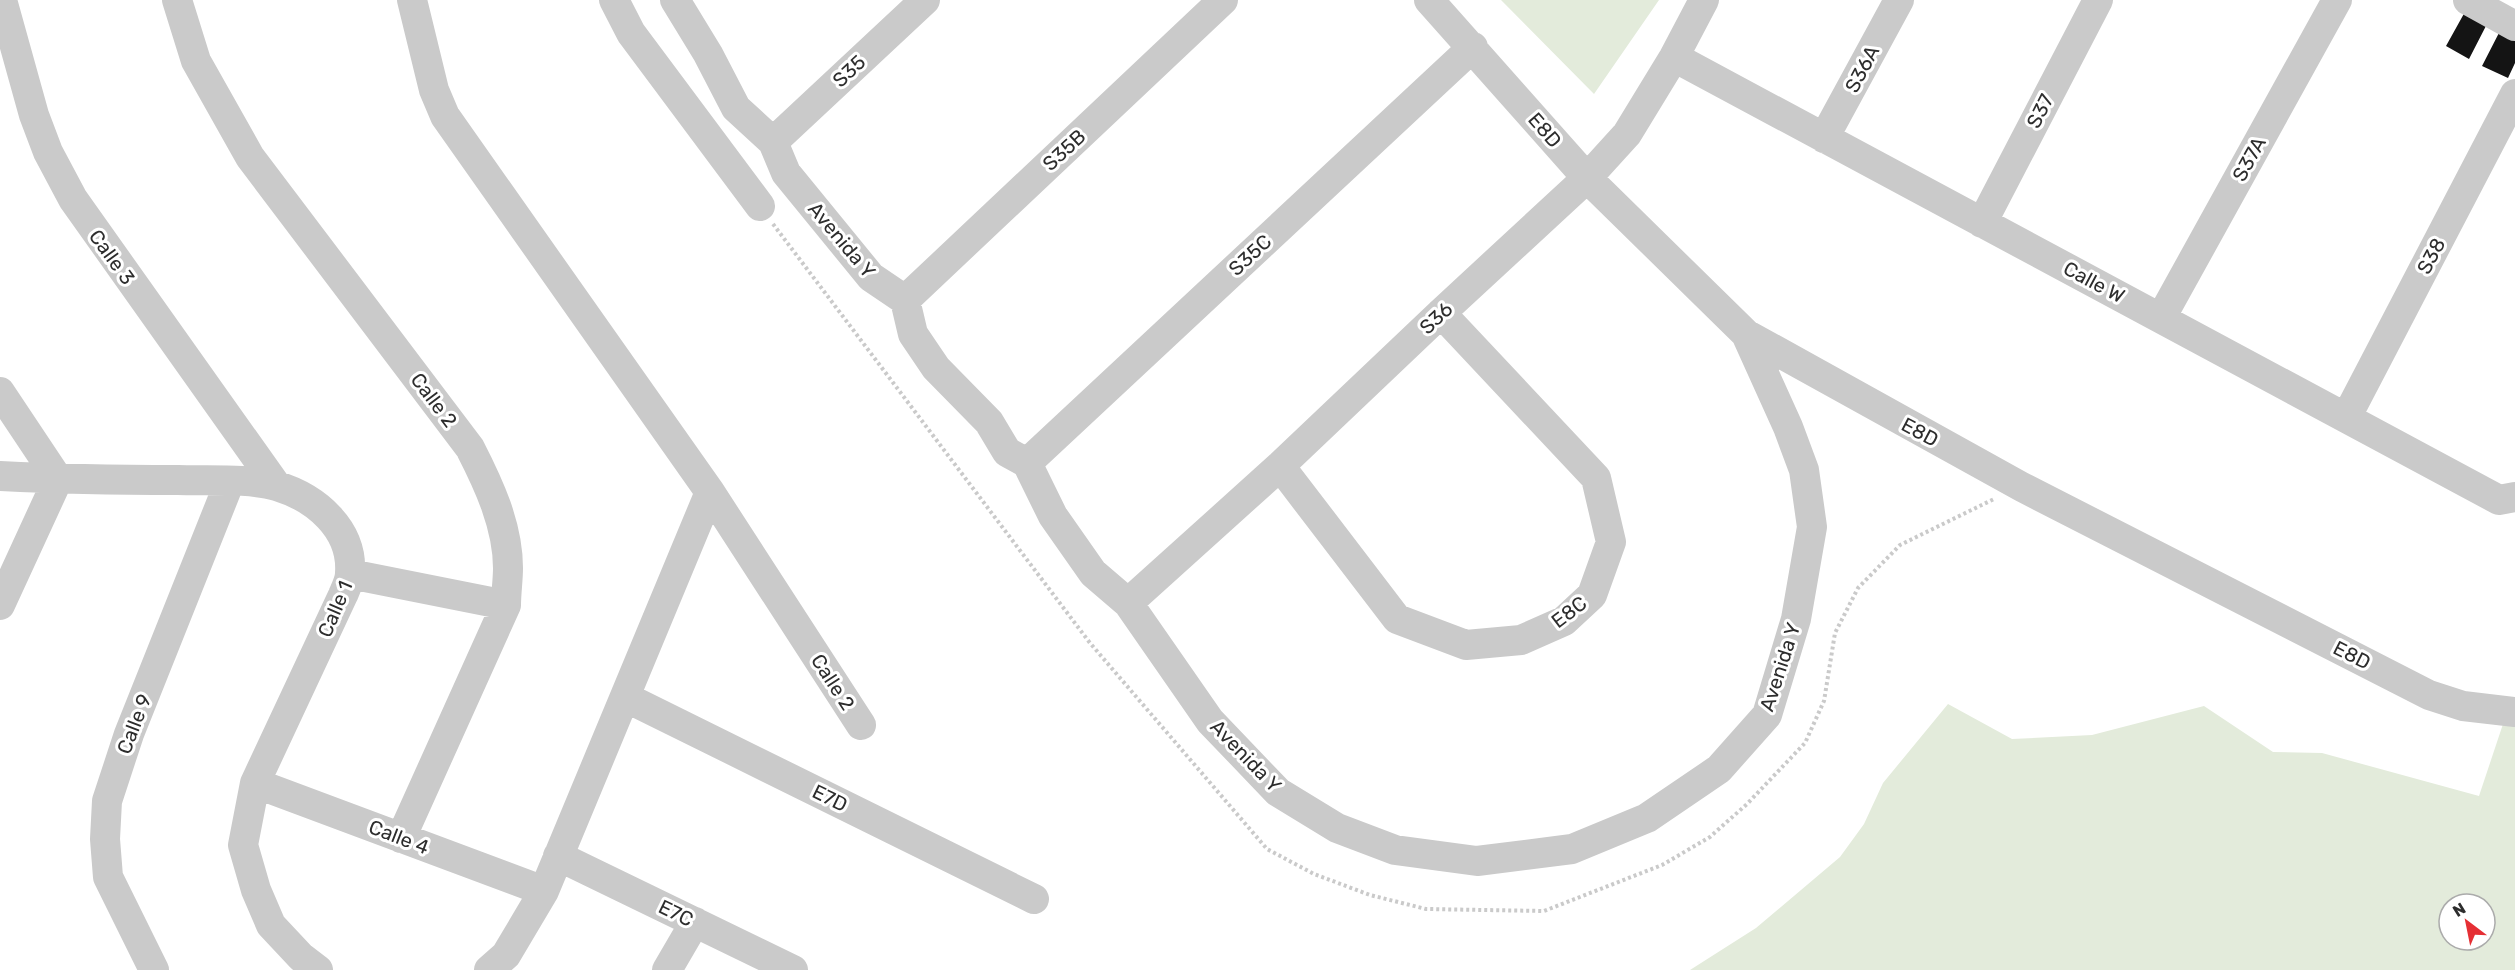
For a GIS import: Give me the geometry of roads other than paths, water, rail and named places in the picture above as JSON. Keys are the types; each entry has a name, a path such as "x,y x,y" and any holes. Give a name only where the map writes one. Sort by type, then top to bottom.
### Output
{"street":[{"name":"Calle 3","path":"2,0 34,115 48,152 73,199 276,485"},
{"name":"Calle 2","path":"177,0 196,61 250,157 470,448 487,480 506,541 508,568 506,605 401,838"},
{"name":"Calle 2","path":"412,0 434,90 445,116 710,492 861,725"},
{"path":"614,0 631,33 760,206"},
{"name":"Avenida Y","path":"675,0 708,54 736,108 772,142 786,173 871,277 905,300 913,334 936,368 989,422 1007,452 1027,463 1053,516 1093,573 1128,603 1210,721 1278,792 1337,828 1395,850 1477,861 1572,849 1647,818 1719,769 1767,715 1796,620 1812,527 1804,470 1788,427 1746,334"},
{"name":"S35","path":"772,142 925,0"},
{"name":"S35B","path":"905,300 1223,0"},
{"name":"E8D","path":"1429,0 1587,178 1746,334 2022,487 2429,695 2463,706 2515,712"},
{"name":"S36","path":"1128,603 1280,466 1587,178 1627,134 1674,57 1704,0"},
{"name":"S36A","path":"1824,138 1899,0"},
{"name":"S37","path":"1982,223 2098,0"},
{"name":"S37A","path":"2161,318 2337,0"},
{"path":"2468,0 2515,26"},
{"name":"S35C","path":"1027,463 1473,47"},
{"name":"Calle W","path":"1674,57 2499,500 2515,497"},
{"name":"S38","path":"2346,418 2515,94"},
{"name":"E8C","path":"1280,466 1397,619 1466,645 1521,640 1564,621 1592,595 1611,542 1596,478 1441,313"},
{"path":"0,392 58,479 0,605"},
{"name":"Calle 1","path":"0,476 230,481 276,485 305,498 333,520 348,547 351,574 255,783 243,845 256,890 271,925 301,957 318,970"},
{"name":"Calle 9","path":"154,970 108,877 105,839 107,801 129,734 230,481"},
{"path":"489,970 506,956 544,891 710,492"},
{"path":"351,574 506,605"},
{"name":"E7D","path":"625,697 1034,899"},
{"name":"Calle 4","path":"255,783 544,891"},
{"name":"E7C","path":"558,856 793,970"},
{"path":"667,970 695,922"}]}
